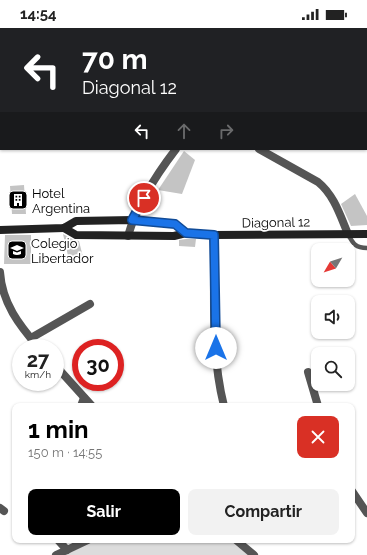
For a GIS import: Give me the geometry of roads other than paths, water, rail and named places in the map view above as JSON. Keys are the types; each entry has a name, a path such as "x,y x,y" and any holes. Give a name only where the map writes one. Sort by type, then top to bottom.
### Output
{"main road":[{"name":"Diagonal 12","path":"0,230 64,228 76,221 132,220 175,224 186,233"},
{"name":"Diagonal 12","path":"64,228 76,235 174,236 186,233 214,235 367,234"}],"street":[{"path":"128,236 132,220 149,188 175,150"},
{"path":"261,150 318,182 326,189 332,198 348,234"},
{"path":"214,235 217,374 223,403"},
{"path":"0,272 6,302 11,312 31,338 90,304"},
{"path":"308,372 317,403"},
{"path":"64,377 83,402"},
{"path":"355,495 367,513"},
{"path":"61,543 67,550"},
{"path":"56,555 82,543"},
{"path":"240,543 254,555"}],"lane":[{"path":"348,234 354,245 360,248 367,248"}],"place":[{"name":"Hotel Argentina","path":"18,200"},
{"name":"Colegio Libertador","path":"17,250"}]}
